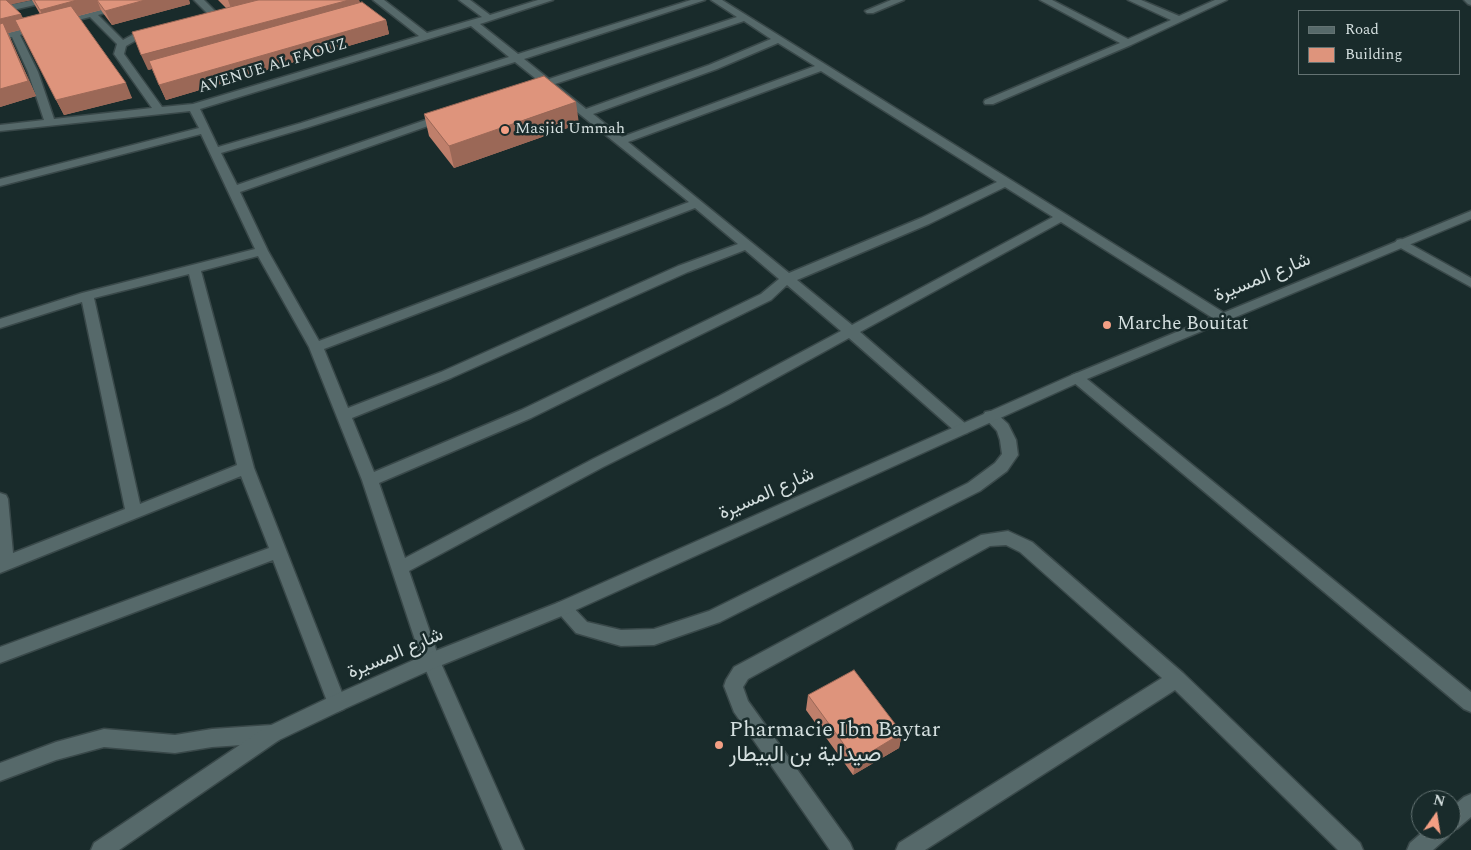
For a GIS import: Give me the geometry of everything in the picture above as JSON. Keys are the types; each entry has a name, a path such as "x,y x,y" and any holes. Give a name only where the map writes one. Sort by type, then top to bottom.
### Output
{"street":[{"path":"0,38 15,34 28,17 46,0"},
{"path":"0,10 28,17 92,14 148,0"},
{"path":"199,0 220,21"},
{"path":"378,0 426,37"},
{"path":"464,0 489,18"},
{"name":"AVENUE AL FAOUZ","path":"0,128 194,107 489,18 528,2 548,0"},
{"path":"215,151 305,125 700,0"},
{"path":"716,0 1221,317"},
{"path":"870,11 899,0"},
{"path":"1045,0 1128,43"},
{"path":"1133,0 1179,20"},
{"path":"989,102 1128,43 1222,0"},
{"path":"92,14 122,44"},
{"path":"530,89 745,18"},
{"path":"473,23 697,203 850,331 962,429"},
{"path":"159,110 119,54 122,44 137,36 165,30"},
{"path":"15,34 33,72 50,123"},
{"path":"585,112 713,67 779,40"},
{"path":"621,141 822,67"},
{"path":"194,107 262,251 316,347 370,480 431,661 514,850"},
{"path":"233,190 450,115"},
{"path":"0,183 205,130"},
{"path":"370,480 565,396 766,297 787,279 925,221 1006,182"},
{"path":"316,347 697,203"},
{"name":"شارع المسيرة","path":"101,850 272,734 337,703 431,661 563,608 1077,378 1471,215"},
{"path":"400,568 598,463 716,404 1062,217"},
{"path":"1401,243 1471,283"},
{"path":"344,416 446,375 684,269 747,245"},
{"path":"0,324 87,296 262,251"},
{"path":"194,269 246,468 337,703"},
{"path":"87,296 134,513"},
{"path":"1077,378 1471,703"},
{"path":"563,608 582,628 621,638 654,637 714,617 974,487 1002,467 1010,455 1008,440 1003,428 990,416"},
{"path":"0,499 3,565 246,468"},
{"path":"843,850 741,706 733,686 741,673 986,540 1008,538 1026,547 1176,679 1353,850"},
{"path":"0,655 279,551"},
{"path":"906,850 1176,679"},
{"path":"0,772 56,751 104,738 175,744 212,738 272,734"},
{"path":"1461,812 1471,804"},
{"path":"1417,850 1429,840"}],"building":[{"path":"0,0 6,0 21,14 0,19"},
{"path":"34,0 77,0 40,10"},
{"path":"97,0 145,0 105,11"},
{"path":"258,0 349,0 141,55 132,32"},
{"path":"362,2 386,20 159,85 149,61"},
{"path":"71,6 126,83 56,100 15,20"},
{"path":"3,23 28,81 0,89 0,24"},
{"path":"544,76 576,102 449,146 424,114"},
{"path":"854,670 902,733 856,761 808,695"}],"place":[{"name":"Masjid Ummah","path":"505,130"},
{"name":"Marche Bouitat","path":"1107,325"},
{"name":"Pharmacie Ibn Baytar صيدلية بن البيطار","path":"719,745"}]}
